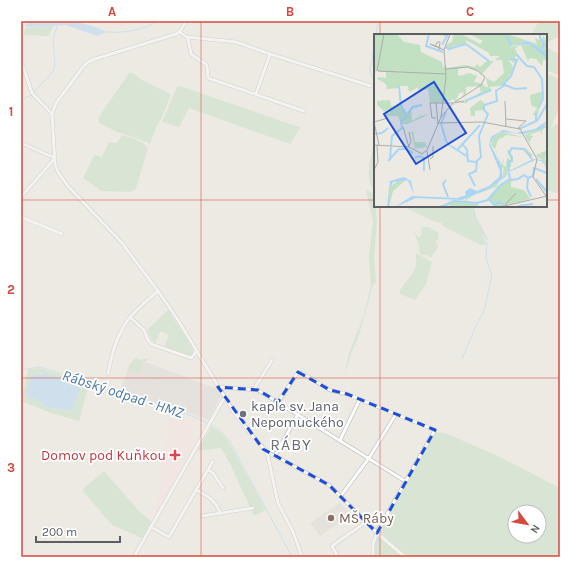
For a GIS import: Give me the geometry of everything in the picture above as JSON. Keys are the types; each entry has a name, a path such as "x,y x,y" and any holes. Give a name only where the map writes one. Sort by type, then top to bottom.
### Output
{"street":[{"path":"186,21 179,32 88,62 56,103 52,114 54,158 58,172 70,190 122,242 178,320 224,398 254,438 267,452 324,481 377,533 405,557"},
{"path":"179,32 188,38 233,41 370,86"},
{"path":"188,38 190,53 207,65 206,76 208,78 304,111"},
{"path":"256,94 270,54"},
{"path":"23,66 33,94 52,114"},
{"path":"21,143 54,158"},
{"path":"21,197 54,158"},
{"path":"21,217 62,234"},
{"path":"108,374 117,339 130,317 139,307 158,292"},
{"path":"130,317 144,330 151,344 191,358 197,351"},
{"path":"254,389 272,360"},
{"path":"278,402 298,372 330,390 347,394 435,430 377,533 373,544 373,557"},
{"path":"218,387 258,390 406,481"},
{"path":"134,557 224,398"},
{"path":"340,440 360,399"},
{"path":"275,456 298,414"},
{"path":"340,496 369,458 396,414"},
{"path":"267,452 278,503 294,532 302,557"},
{"path":"151,527 169,537 212,461"},
{"path":"208,470 213,473 223,488"},
{"path":"196,490 214,501 220,513"},
{"path":"202,516 253,508"},
{"path":"338,557 332,546 366,522"}],"highlighted area":[{"path":"298,372 330,390 347,394 435,430 377,533 329,485 263,449 218,387 258,390 278,402"}],"shaded area":[{"path":"135,358 217,389 221,395 209,420 120,390 130,364"},
{"name":"Domov pod Kuňkou","path":"176,417 195,424 191,436 197,438 155,513 168,421"},
{"name":"MŠ Ráby","path":"340,503 351,514 320,536 310,523"}],"green space":[{"path":"539,21 560,21 560,36 547,42 547,34 532,34"},
{"path":"54,26 48,36 23,35 26,28"},
{"path":"547,48 560,54 560,76 547,70"},
{"path":"129,73 133,73 142,80 171,94 150,144 117,132 99,123 99,117"},
{"path":"547,73 560,79 560,106 551,128 560,122 560,193 547,190"},
{"path":"180,86 300,128 290,144 189,108 179,127 162,122 177,87"},
{"path":"122,135 140,141 148,148 136,188 129,192 101,191 83,178 94,155 102,157 109,142 117,143"},
{"path":"374,146 374,190 369,175 371,155"},
{"path":"366,190 374,194 374,207 376,207 377,223 374,258 376,283 373,285 359,335 344,377 349,353 364,315 371,286 369,254 373,221"},
{"path":"404,207 474,207 476,216 489,241 482,234 486,245 481,245 444,227 441,223 435,222"},
{"path":"422,227 429,227 439,233 436,242 438,247 431,258 426,255 422,255 419,252 418,243 413,230 418,237 421,237"},
{"path":"416,253 432,262 426,284 415,300 400,294 400,290 412,274 416,265"},
{"path":"168,310 194,350 191,356 164,347 169,335 161,331 155,343 151,339 147,330"},
{"path":"135,358 140,360 148,358 148,360 144,362 140,372 161,381 128,369"},
{"path":"40,368 89,384 79,421 51,413 21,401 28,369","holes":["42,373 72,411 46,407 40,401 26,396 36,374"]},
{"path":"211,427 220,432 227,439 266,510 254,516 221,448 197,451"},
{"path":"436,432 445,433 496,455 560,488 560,557 408,557 379,532"},
{"path":"104,471 141,513 152,522 142,538 112,525 82,490"},
{"path":"379,536 402,557 375,557 375,542"}],"water":[{"path":"39,21 65,21 82,23 106,32 97,36 66,25 26,27 27,23"},
{"path":"36,374 44,374 81,385 72,411 46,407 40,401 25,396 30,379"}],"waterway":[{"path":"106,32 133,31 158,21"},
{"path":"376,34 378,21"},
{"path":"21,26 26,25"},
{"path":"34,92 54,69 55,63 53,40 57,26"},
{"path":"374,48 370,70 372,77 374,78"},
{"path":"21,99 32,95"},
{"path":"547,188 557,192 560,191"},
{"path":"462,359 484,311 492,275 486,258 487,242 471,207"},
{"name":"Rábský odpad - HMZ","path":"21,370 40,367 170,407 208,423"},
{"name":"Rábský odpad - HMZ","path":"210,425 220,430 229,440 292,557"}],"place":[{"name":"kaple sv. Jana Nepomuckého","path":"243,414"},
{"name":"Domov pod Kuňkou","path":"175,455"},
{"name":"MŠ Ráby","path":"331,518"}],"district":[{"name":"RÁBY","path":"291,444"}]}
